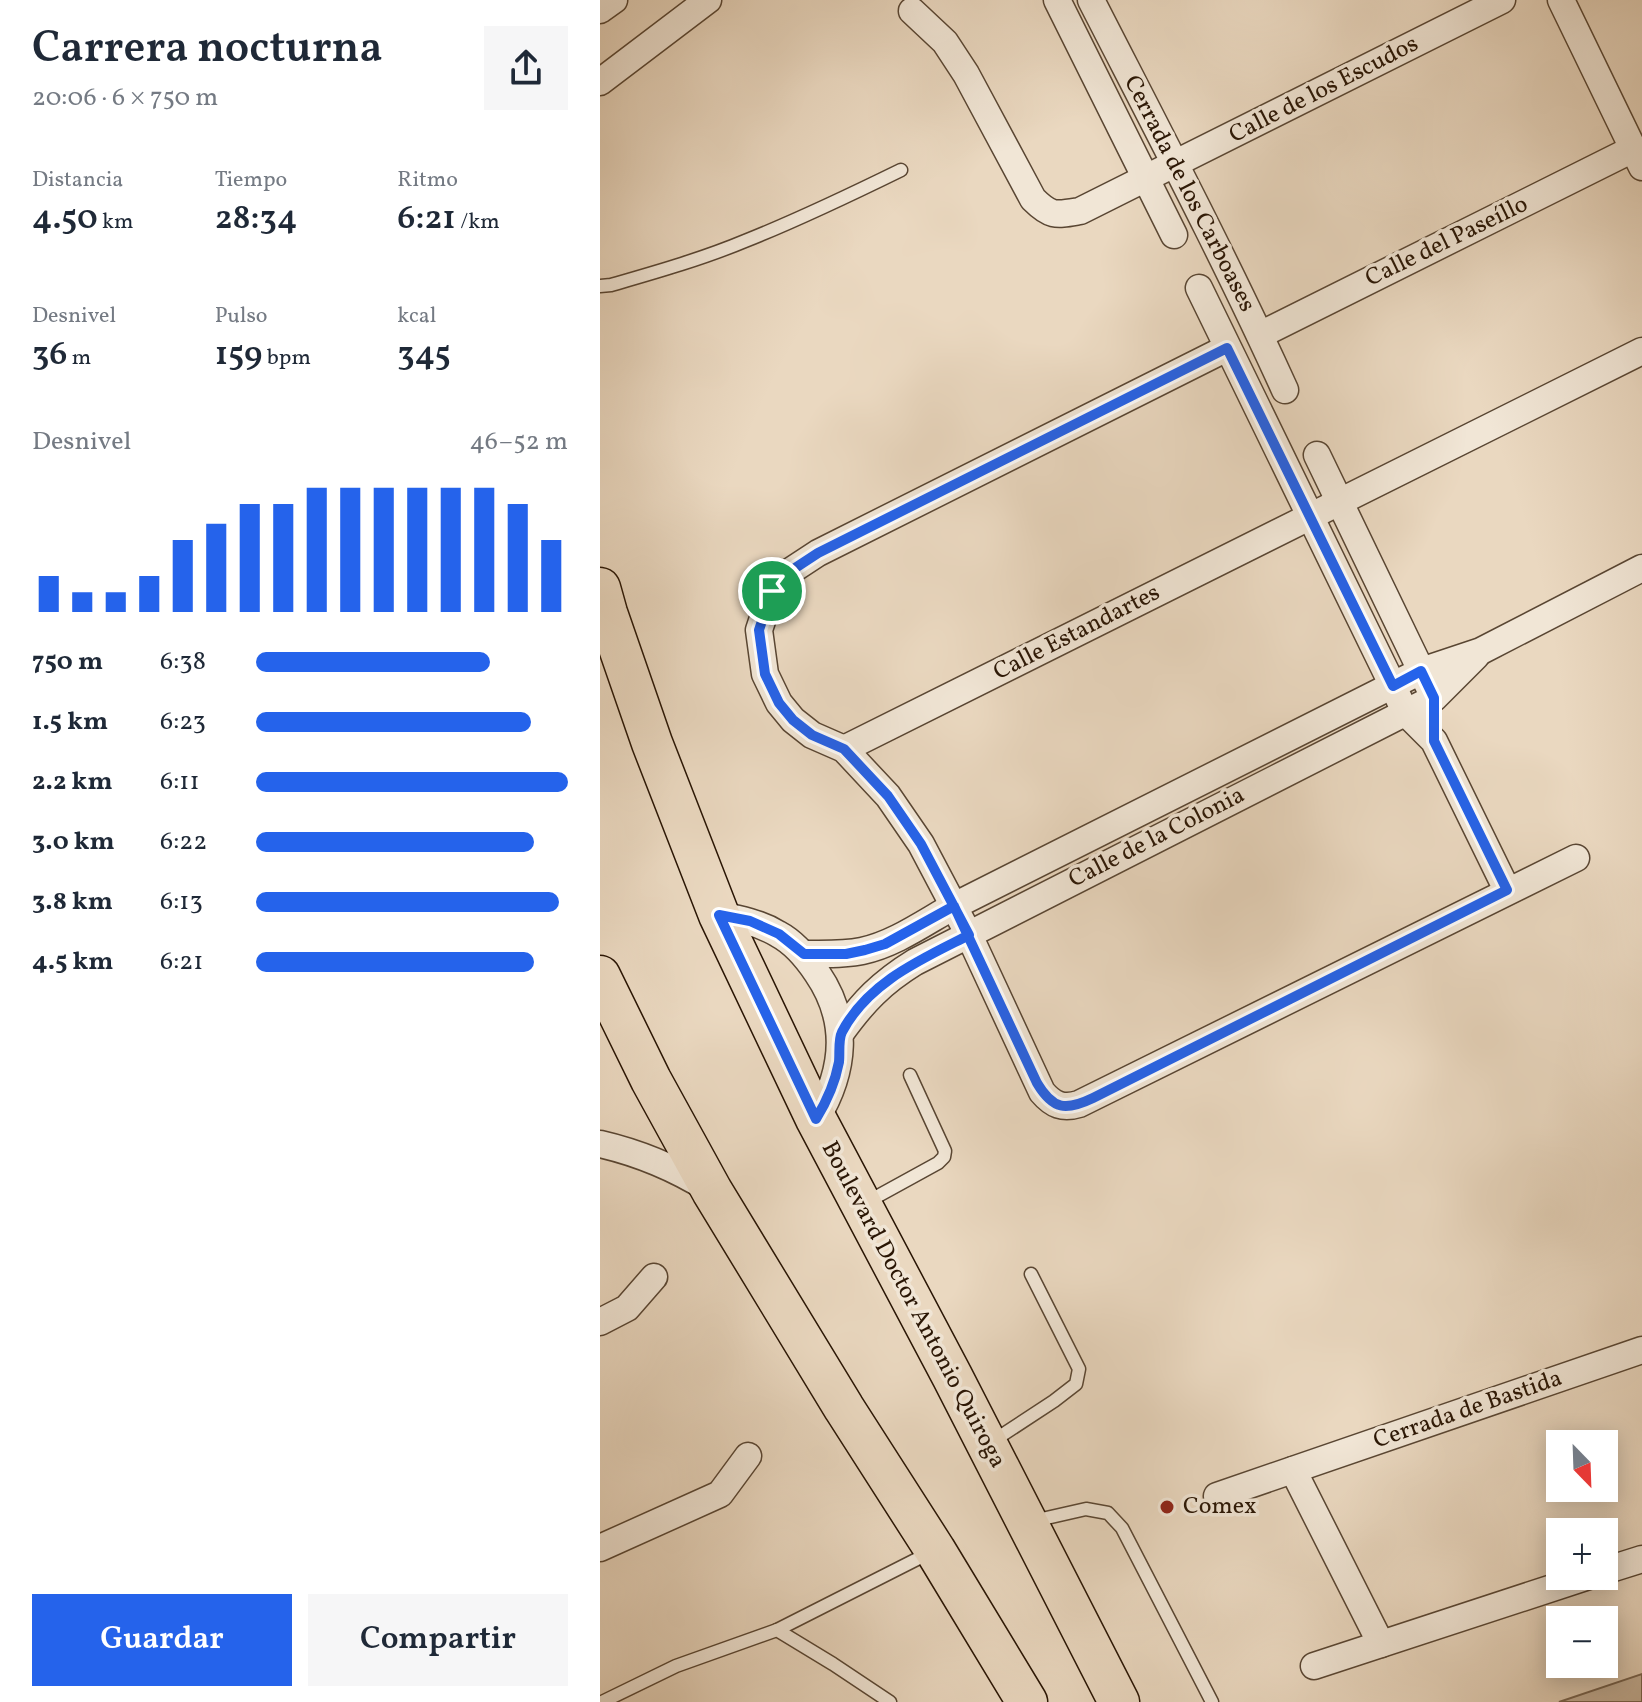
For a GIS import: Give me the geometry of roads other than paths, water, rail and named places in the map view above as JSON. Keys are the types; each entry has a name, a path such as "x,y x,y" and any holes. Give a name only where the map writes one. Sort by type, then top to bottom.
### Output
{"main road":[{"name":"Boulevard Doctor Antonio Quiroga","path":"600,588 652,743 719,915 816,1119 1119,1702"},
{"path":"600,976 651,1080 712,1191 1027,1702"}],"street":[{"path":"600,10 614,0"},
{"path":"600,82 708,0"},
{"name":"Cerrada de los Carboases","path":"1091,0 1176,164 1285,390"},
{"name":"Calle de los Escudos","path":"912,11 945,42 966,74 1033,199 1045,211 1059,214 1080,211 1502,0"},
{"path":"1561,0 1638,158"},
{"name":"Cerrada de los Carboases","path":"1064,2 1174,235"},
{"name":"Calle del Paseíllo","path":"1260,335 1638,158"},
{"path":"1199,288 1405,712 1434,741 1507,890"},
{"path":"1227,348 818,553 786,574 772,591 759,630 765,674 779,703 793,720 812,735 844,749 888,796 921,844 969,935 1042,1092 1058,1106 1069,1107 1093,1098 1576,858"},
{"name":"Calle Estandartes","path":"844,749 1642,351"},
{"path":"1317,455 1434,698 1434,741"},
{"name":"Calle de la Colonia","path":"804,954 846,954 902,935 1421,671 1481,651 1642,568"},
{"name":"Calle de la Colonia","path":"840,1034 873,993 915,962 1434,698 1481,651"},
{"path":"719,915 750,921 779,934 804,954 829,991 840,1034 840,1057 827,1100 816,1119"},
{"path":"600,1144 653,1159 712,1191"},
{"path":"600,1322 627,1308 654,1277"},
{"name":"Cerrada de Bastida","path":"1217,1496 1642,1350"},
{"path":"600,1548 720,1494 748,1456"},
{"path":"1293,1470 1381,1644"},
{"path":"1618,1567 1642,1559"},
{"path":"1314,1666 1546,1590"}],"lane":[{"path":"600,286 680,265 743,242 901,170"},
{"path":"861,1206 944,1157 945,1151 910,1075"},
{"path":"987,1445 1076,1384 1079,1369 1031,1274"},
{"path":"1027,1522 1086,1509 1108,1513 1122,1528 1212,1702"},
{"path":"602,1702 676,1666 777,1630 935,1550"},
{"path":"777,1630 890,1702"}],"place":[{"name":"Comex","path":"1167,1507"}]}
